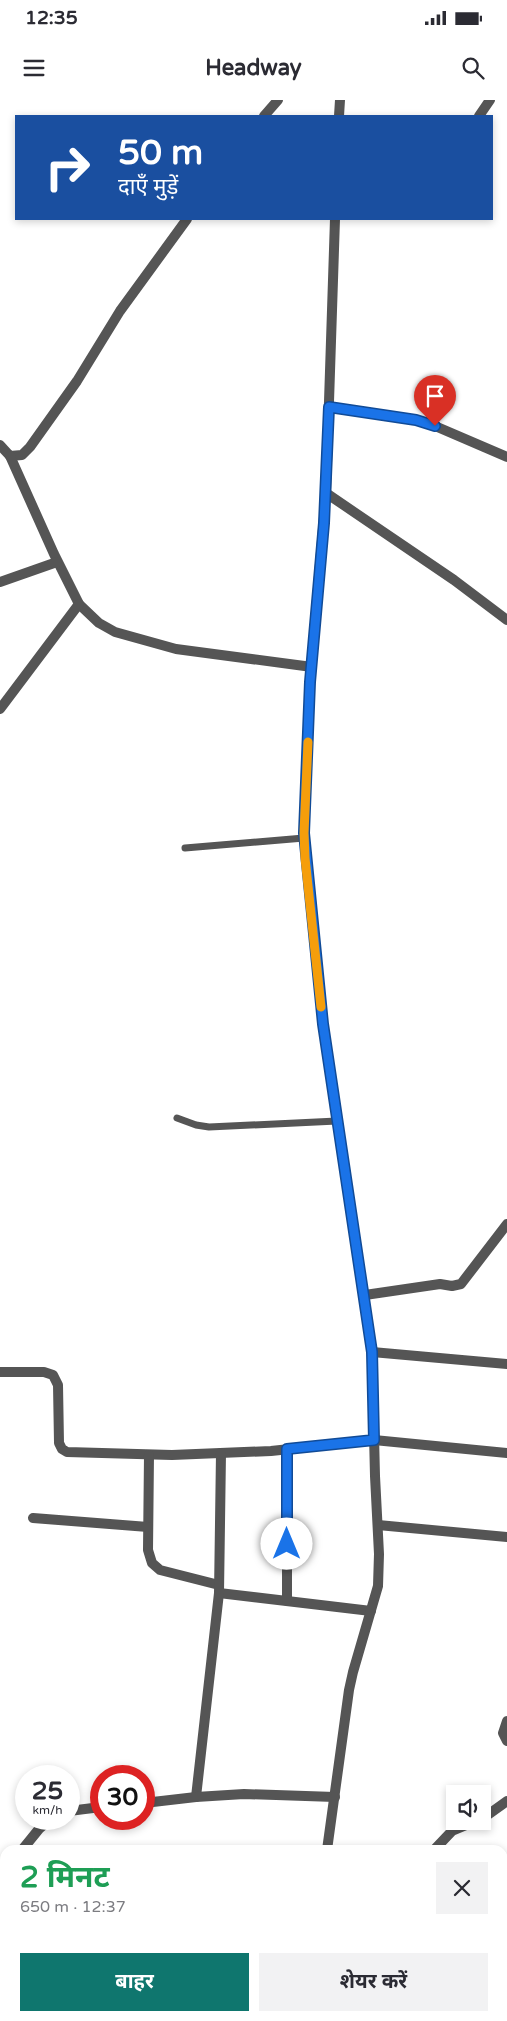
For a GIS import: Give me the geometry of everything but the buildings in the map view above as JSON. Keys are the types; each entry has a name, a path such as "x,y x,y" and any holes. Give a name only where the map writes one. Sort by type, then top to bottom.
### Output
{"street":[{"path":"265,115 278,100"},
{"path":"339,115 340,100"},
{"path":"480,115 490,100"},
{"path":"10,456 22,455 30,447 77,381 120,311 186,220"},
{"path":"328,1845 353,1672 378,1586 378,1525 372,1352 323,1024 304,838 312,667 326,493 335,220"},
{"path":"329,407 416,420 435,426 507,457"},
{"path":"0,445 10,456 57,562 79,604 89,615 115,632 176,649 312,667"},
{"path":"326,493 454,580 507,620"},
{"path":"0,582 57,562"},
{"path":"0,709 79,604"},
{"path":"365,1295 440,1284 452,1286 461,1284 507,1224"},
{"path":"372,1352 507,1364"},
{"path":"0,1372 44,1372 56,1378 58,1386 58,1437 62,1449 68,1452 149,1455 221,1453 287,1449 374,1440 507,1453"},
{"path":"287,1449 287,1600"},
{"path":"196,1797 219,1589 221,1453"},
{"path":"149,1455 149,1556 155,1568 219,1589 371,1611"},
{"path":"33,1518 148,1527"},
{"path":"378,1525 507,1537"},
{"path":"507,1721 503,1733 507,1741"},
{"path":"155,1802 253,1794 335,1797"},
{"path":"491,1813 507,1801"},
{"path":"26,1845 38,1830"},
{"path":"439,1845 454,1830"}],"lane":[{"path":"185,848 304,838"},
{"path":"177,1118 196,1125 209,1127 337,1121"}],"slow traffic":[{"path":"308,742 304,833 305,858 321,1007"}],"route":[{"path":"287,1544 287,1449 374,1440 372,1352 323,1024 305,858 304,833 310,682 324,523 329,407 416,420 435,426"}]}
